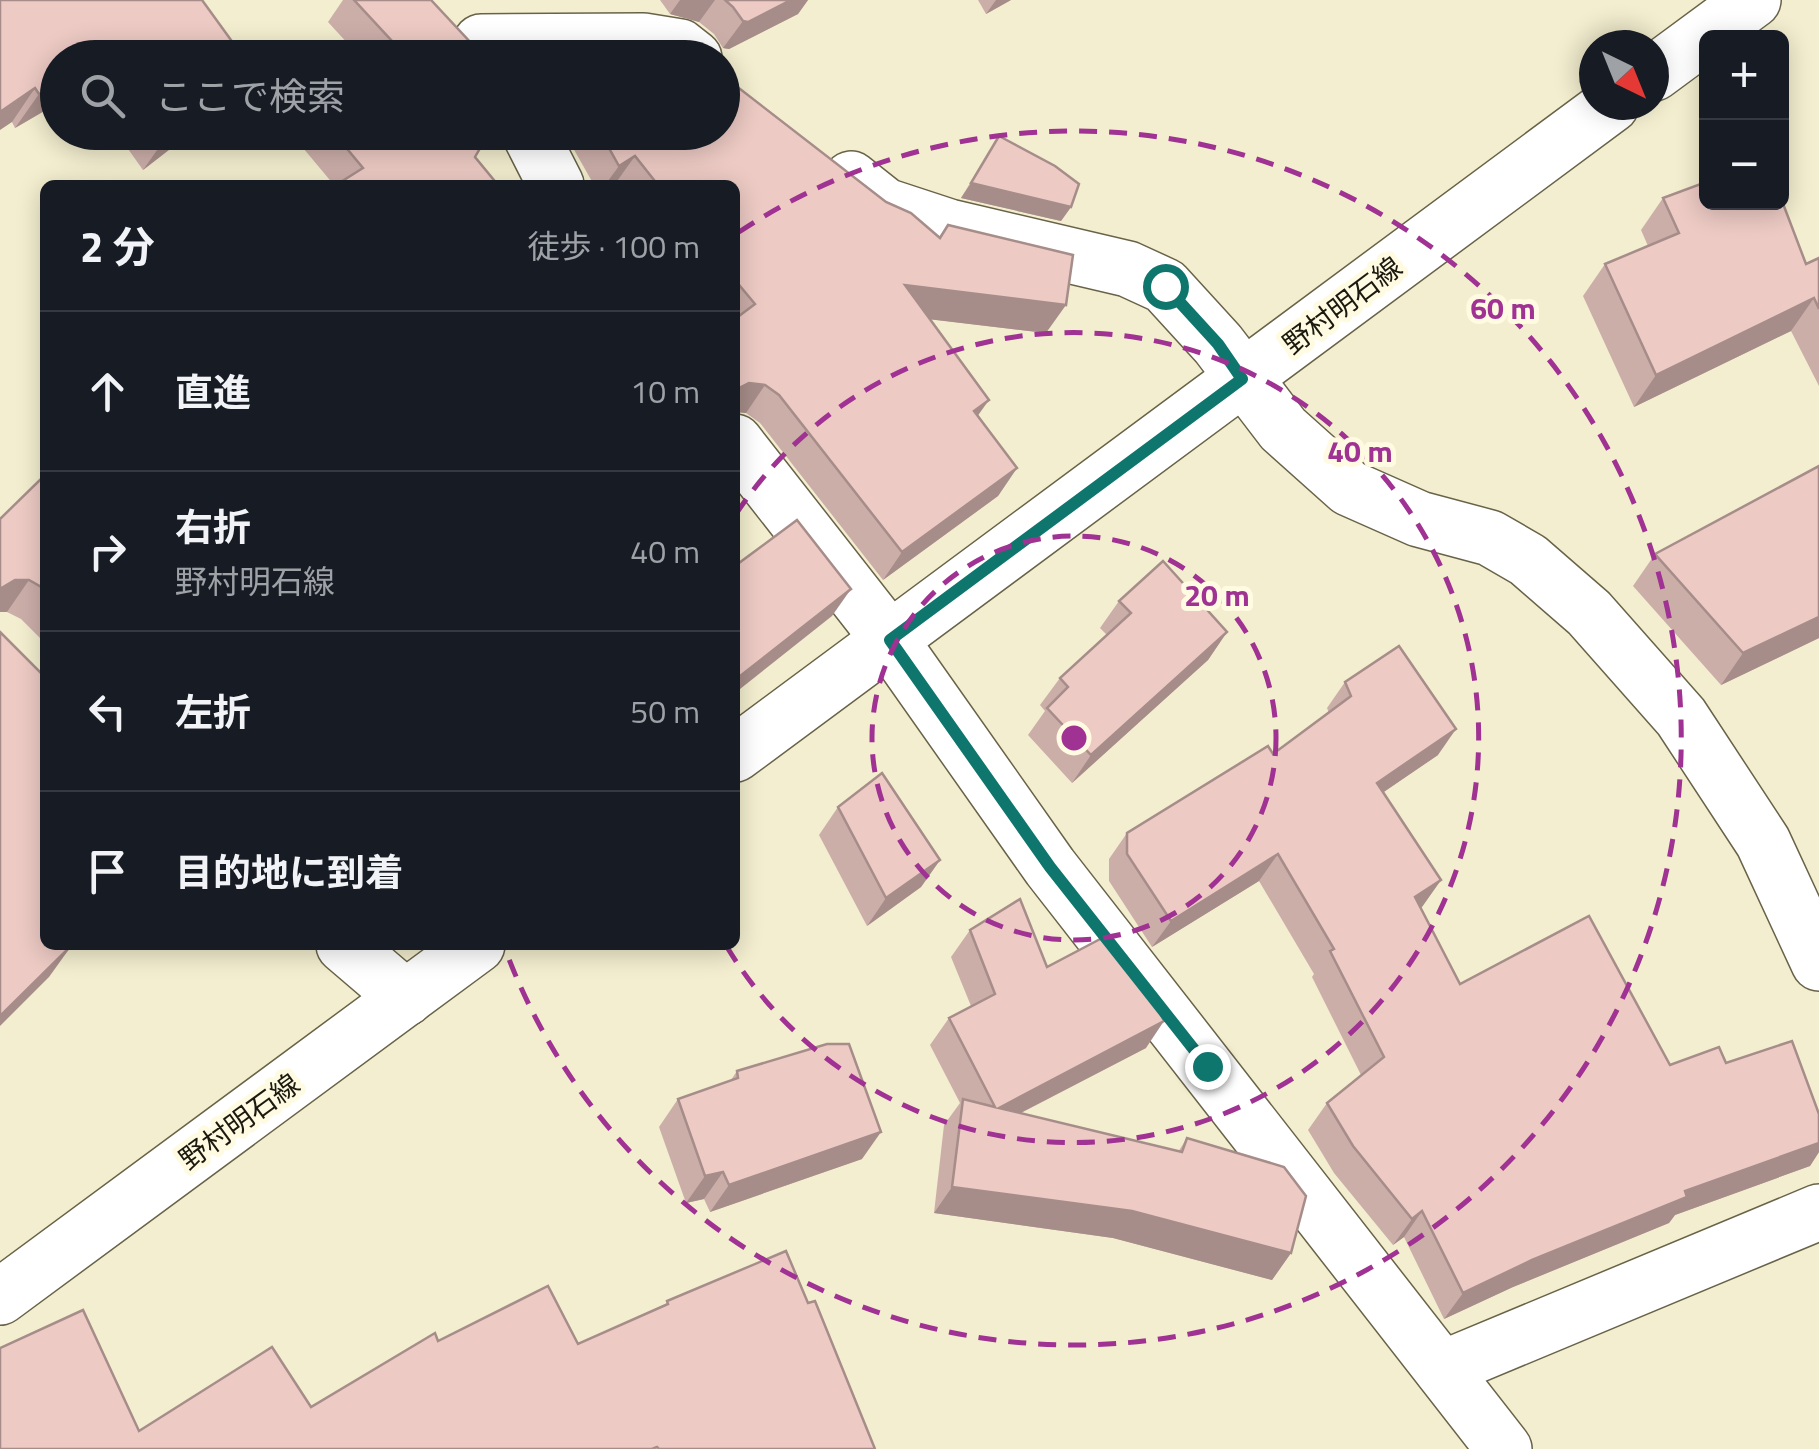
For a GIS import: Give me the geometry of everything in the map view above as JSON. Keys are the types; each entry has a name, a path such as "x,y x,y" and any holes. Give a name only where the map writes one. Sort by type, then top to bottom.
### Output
{"street":[{"path":"1669,63 1753,0"},
{"path":"478,33 622,40"},
{"name":"野村明石線","path":"740,750 1592,120"},
{"path":"538,150 553,180"},
{"path":"815,150 886,206 949,227 1128,268 1165,286 1218,344 1284,430 1349,488 1419,519 1490,538 1528,560 1589,613 1681,717 1763,842 1819,963"},
{"path":"740,448 890,640 1050,867 1504,1449"},
{"path":"350,950 406,998"},
{"name":"野村明石線","path":"0,1297 470,950"},
{"path":"1442,1368 1819,1212"}],"building":[{"path":"0,0 202,0 231,40 40,40 40,93 35,88 0,112"},
{"path":"354,0 431,0 468,40 391,40"},
{"path":"725,0 791,0 748,22"},
{"path":"740,89 886,202 911,213 940,238 948,225 1073,255 1066,305 905,285 989,400 974,411 1017,468 902,552 779,395 765,385 749,383 740,388 740,315 755,304 740,286 740,180 654,180 635,156 619,166 610,150 740,150"},
{"path":"999,136 1055,166 1079,184 1071,207 971,183"},
{"path":"348,150 479,150 475,157 494,180 344,180 363,168"},
{"path":"1699,185 1699,210 1785,210 1806,264 1819,258 1819,309 1814,298 1656,375 1605,264 1679,233 1663,198"},
{"path":"1819,466 1819,617 1743,653 1655,554"},
{"path":"40,480 40,586 29,580 15,580 0,589 0,519"},
{"path":"797,520 851,589 740,676 740,562"},
{"path":"1163,561 1227,632 1091,755 1047,708 1068,687 1060,678 1131,613 1119,601"},
{"path":"0,632 40,672 40,950 67,950 0,1016"},
{"path":"1399,646 1456,729 1377,783 1441,880 1415,897 1460,984 1589,916 1670,1065 1719,1047 1726,1063 1792,1041 1819,1114 1819,1143 1685,1191 1687,1197 1532,1260 1463,1293 1422,1211 1412,1219 1353,1146 1327,1103 1384,1057 1330,951 1334,949 1278,854 1171,921 1127,854 1127,833 1268,746 1273,754 1351,696 1345,682"},
{"path":"882,773 940,860 886,898 838,807"},
{"path":"1020,899 1047,967 1104,937 1155,1002 1164,1021 999,1108 1182,1152 1187,1138 1284,1167 1306,1196 1291,1253 1132,1211 952,1187 963,1099 995,1107 949,1018 995,994 970,930"},
{"path":"827,1044 849,1044 881,1132 729,1185 723,1172 705,1176 678,1099 738,1078 737,1071"},
{"path":"786,1251 808,1303 815,1301 875,1449 0,1449 0,1348 83,1310 139,1431 272,1347 311,1407 435,1333 438,1341 548,1286 578,1344"}],"route":[{"path":"1165,286 1218,344 1242,379 890,640 1050,867 1207,1066"}]}
